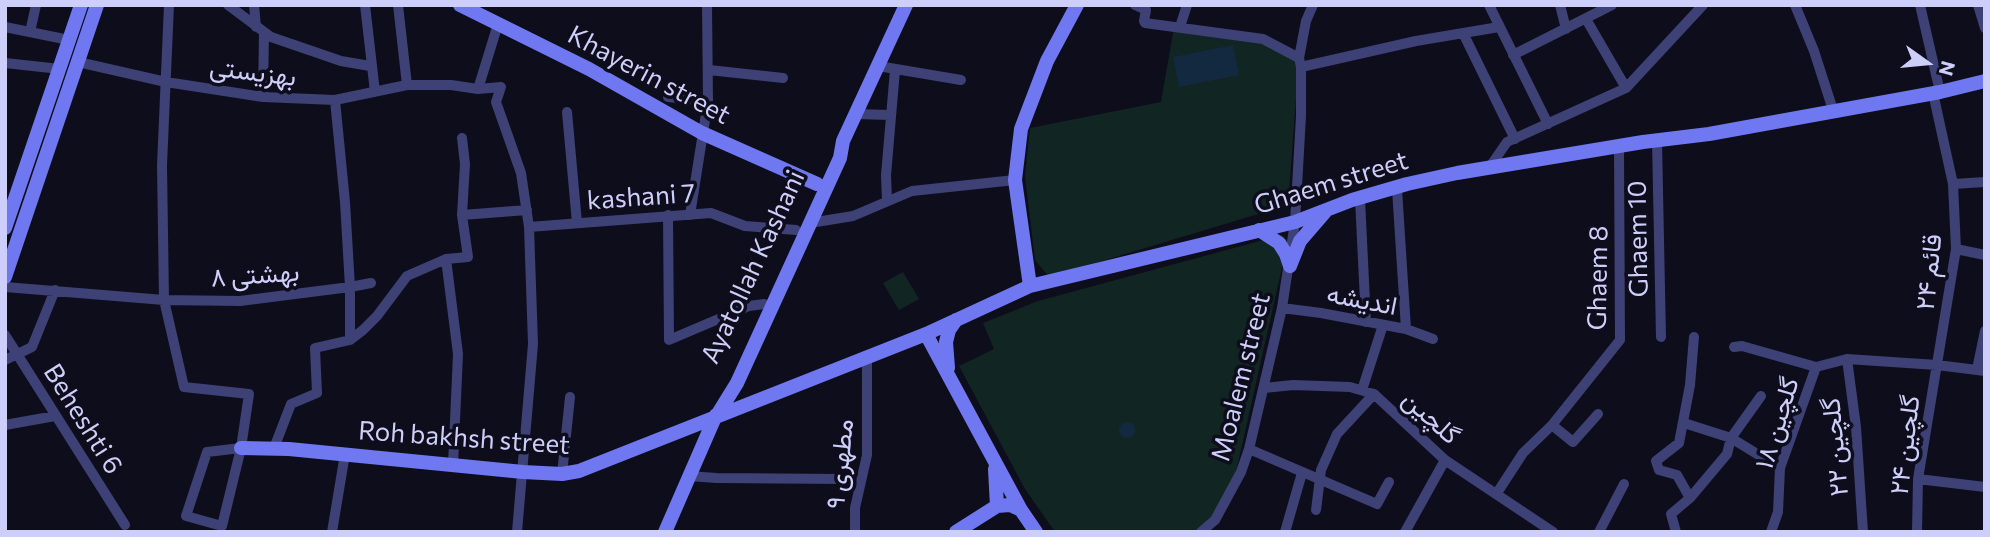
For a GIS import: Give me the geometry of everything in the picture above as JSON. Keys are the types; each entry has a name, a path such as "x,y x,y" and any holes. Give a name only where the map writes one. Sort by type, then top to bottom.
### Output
{"street":[{"path":"30,32 36,5"},
{"path":"5,228 81,5"},
{"path":"5,277 97,5"},
{"path":"169,5 162,175 164,300 184,387 249,394 241,448 222,526 186,516 207,452 241,448"},
{"path":"228,5 271,37 341,61 370,66"},
{"path":"254,5 260,29 263,97"},
{"path":"365,5 375,92"},
{"path":"398,5 407,85"},
{"name":"Khayerin street","path":"460,5 491,16 702,133 817,184"},
{"path":"690,215 708,101 707,5"},
{"name":"Ayatollah Kashani","path":"664,532 716,417 728,379 817,184 832,154 843,141 906,5"},
{"path":"1030,286 1015,180 1021,129 1047,61 1077,5"},
{"path":"1135,5 1146,10 1144,22 1263,39 1300,62 1499,26"},
{"path":"1180,27 1187,5"},
{"name":"Moalem street","path":"1200,532 1215,520 1241,472 1249,449 1282,308 1295,222 1301,116 1300,62 1306,22 1313,5"},
{"path":"1489,5 1548,124"},
{"path":"1560,5 1566,29"},
{"path":"1513,55 1612,5"},
{"path":"1489,168 1507,142 1626,88 1703,5"},
{"path":"1795,5 1814,51 1833,110"},
{"name":"قائم ۲۴","path":"1920,5 1953,184 1956,249 1937,365"},
{"path":"1978,5 1985,28"},
{"path":"478,89 491,16"},
{"path":"1586,19 1626,88"},
{"path":"5,27 69,40"},
{"path":"1463,33 1515,139"},
{"name":"بهزیستی","path":"78,62 166,82 263,97 335,100 407,85 501,88 496,103 521,173 527,210"},
{"path":"5,63 60,69"},
{"path":"878,66 961,80"},
{"path":"709,70 783,78"},
{"path":"887,201 890,115 895,70"},
{"name":"Ghaem street","path":"716,417 926,334 1030,286 1295,222 1397,188 1489,168 1709,134 1985,81"},
{"path":"668,97 708,101"},
{"path":"335,100 349,287 350,340"},
{"path":"567,112 578,223"},
{"path":"856,114 890,115"},
{"path":"274,448 291,404 317,393 315,348 350,340 377,316 407,276 446,259 468,257 462,215 465,164 462,138"},
{"name":"Ayatollah Kashani","path":"716,417 737,383 840,158 843,141"},
{"name":"Ghaem 10","path":"1657,141 1661,337"},
{"name":"Ghaem 8","path":"1497,493 1523,453 1552,425 1620,340 1619,147"},
{"path":"25,169 40,174"},
{"path":"810,223 853,216 912,191 1015,180"},
{"path":"1953,184 1985,182"},
{"path":"1397,188 1405,329"},
{"path":"1360,199 1366,322"},
{"path":"462,215 527,210 533,344 517,532"},
{"path":"1290,266 1300,241 1327,210"},
{"name":"kashani 7","path":"529,227 711,213 745,226 796,230"},
{"path":"668,215 668,340 749,306 764,303"},
{"path":"1259,230 1279,243 1290,266"},
{"path":"1956,249 1985,255"},
{"path":"446,259 458,354 453,465"},
{"name":"بهشتی ۸","path":"5,288 164,300 240,301 371,282"},
{"path":"5,360 32,347 55,290"},
{"name":"اندیشه","path":"1282,308 1405,329 1433,339"},
{"path":"949,377 946,342 949,330 956,320"},
{"path":"1362,390 1383,325"},
{"path":"1734,347 1742,346 1816,368 1847,359 1981,370 1985,331"},
{"path":"926,334 1018,504 1036,532"},
{"name":"Beheshti 6","path":"5,335 125,525"},
{"path":"1690,498 1677,475 1659,470 1656,461 1679,443 1690,385 1694,337"},
{"name":"مطهری ۹","path":"855,532 855,508 867,455 867,358"},
{"name":"گلچین ۲۲","path":"1847,359 1856,428 1863,532"},
{"name":"گلچین ۲۴","path":"1917,532 1919,479 1937,365"},
{"name":"گلچین ۱۸","path":"1771,532 1778,512 1780,468 1816,368"},
{"name":"گلچین","path":"1264,388 1304,385 1350,387 1374,394 1445,460 1553,532"},
{"path":"1316,510 1321,470 1337,434 1374,394"},
{"path":"1676,532 1671,514 1690,498 1727,454 1731,438 1761,396"},
{"path":"562,474 570,397"},
{"path":"1552,425 1573,442 1598,414"},
{"path":"5,425 55,416"},
{"name":"Roh bakhsh street","path":"241,448 274,448 562,474 579,471 716,417"},
{"path":"1684,423 1731,438 1780,468"},
{"path":"1249,449 1377,504 1389,482"},
{"path":"332,532 345,454"},
{"path":"995,460 997,506"},
{"path":"1405,532 1445,460"},
{"path":"1285,532 1302,473"},
{"path":"689,476 842,479 859,490"},
{"path":"1919,479 1985,487"},
{"path":"1599,532 1623,484"},
{"path":"956,532 997,506 1018,504 1026,507 1043,532"}],"green space":[{"path":"1174,27 1258,39 1299,59 1288,205 1049,277 1035,260 1025,176 1030,128 1161,102"},
{"path":"1282,235 1288,241 1236,472 1216,514 1194,532 1055,532 1025,489 959,366 994,349 983,323 1038,301"},
{"path":"903,272 919,299 899,310 883,283"}],"water":[{"path":"1233,45 1239,75 1179,87 1173,57"},
{"path":"1127,422 1133,424 1133,436 1127,438 1121,436 1119,430 1121,424"}]}
